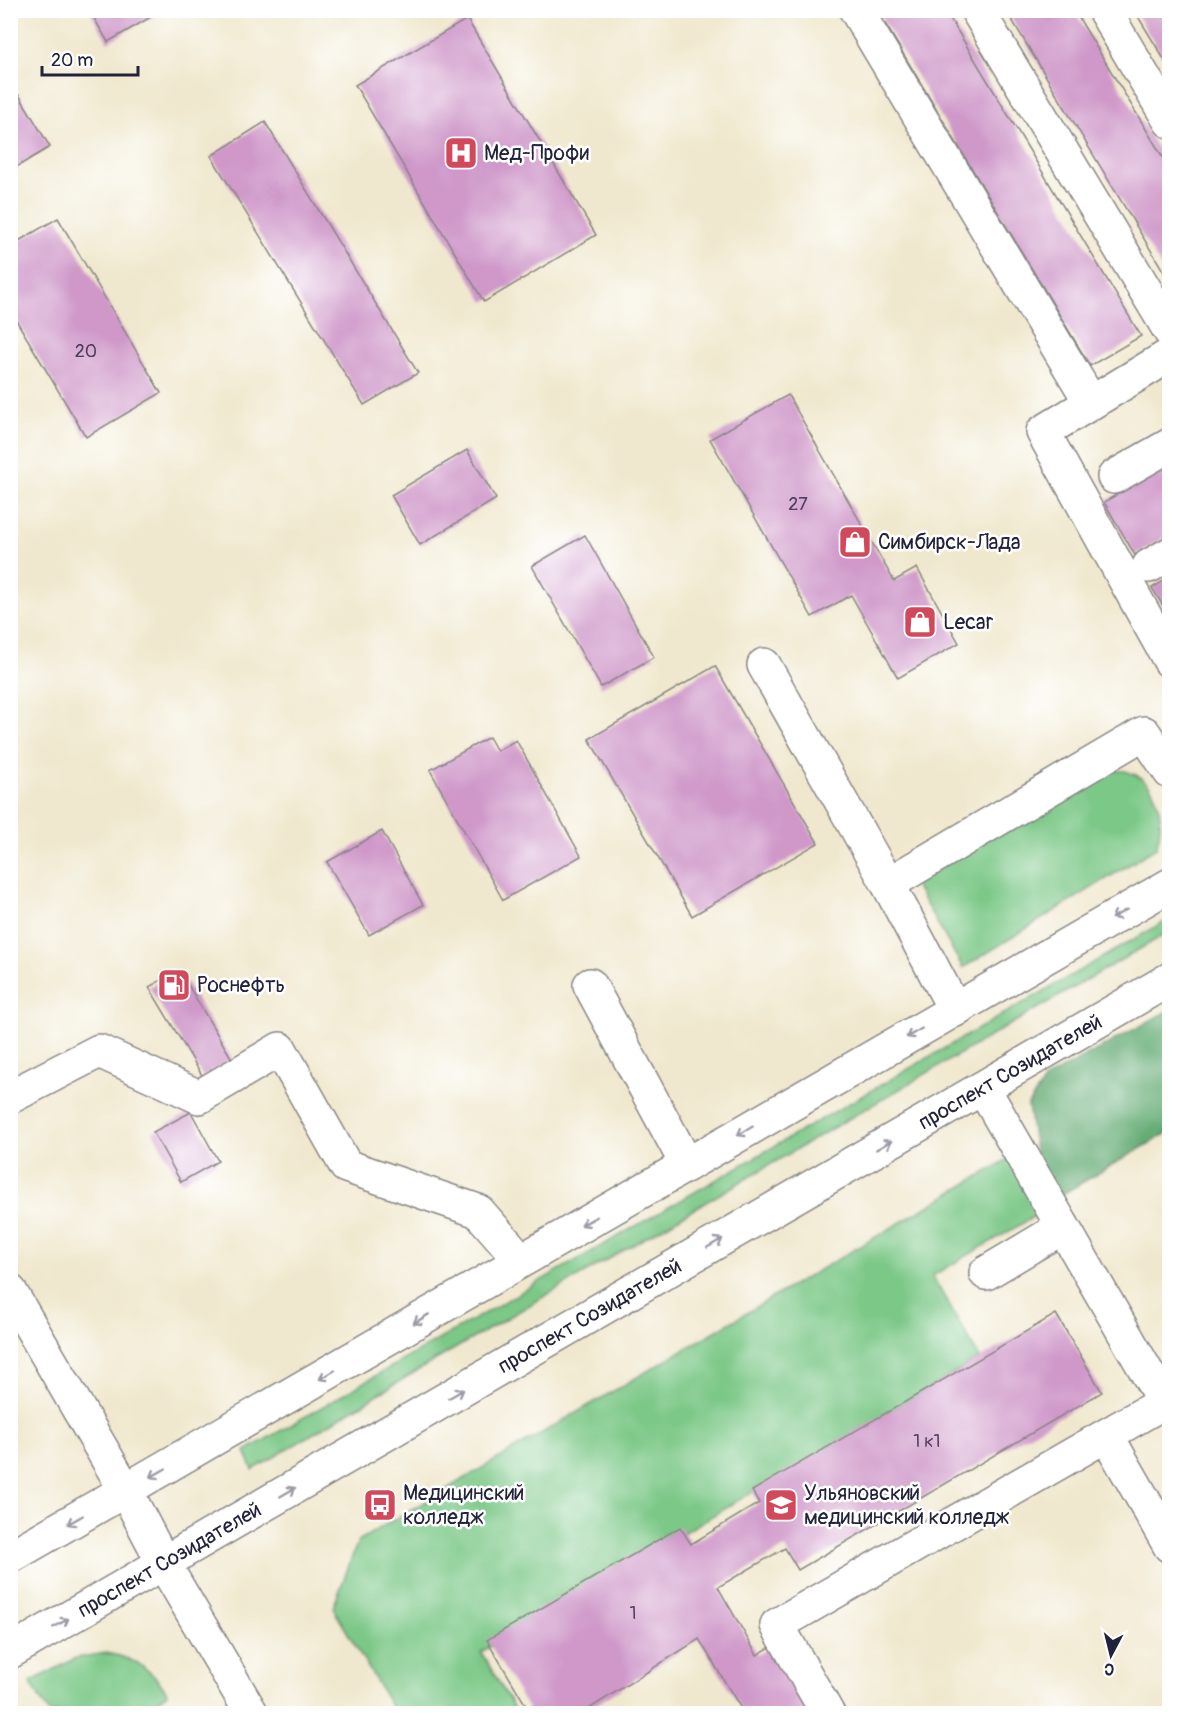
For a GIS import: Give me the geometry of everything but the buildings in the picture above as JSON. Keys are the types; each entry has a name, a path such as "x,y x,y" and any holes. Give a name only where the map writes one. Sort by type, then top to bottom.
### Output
{"main road":[{"path":"856,10 1090,401"},
{"path":"977,10 1170,331"},
{"path":"1104,10 1170,121"},
{"path":"1170,355 1090,401 1043,432 1170,661"},
{"path":"1114,477 1170,445"},
{"path":"764,665 888,884 955,1010"},
{"path":"888,884 1144,733 1170,772"},
{"path":"10,1557 1170,885"},
{"name":"проспект Созидателей","path":"10,1652 1170,979"},
{"path":"590,985 687,1165"},
{"path":"10,1097 99,1051 199,1097 280,1049 346,1166 478,1211 520,1260"},
{"path":"828,1713 777,1625 1164,1402 983,1088"},
{"path":"986,1273 1063,1227"},
{"path":"10,1291 126,1491 164,1564 252,1713"},
{"path":"1107,1436 1170,1546"}],"green space":[{"path":"1102,771 1125,771 1137,776 1153,792 1160,813 1156,848 963,968 913,882"},
{"path":"1169,919 1169,932 415,1372 253,1470 245,1451"},
{"path":"1169,1010 1169,1132 1061,1195 1036,1159 1028,1105 1046,1078"},
{"path":"1010,1158 1042,1212 932,1276 980,1358 481,1652 517,1713 395,1713 333,1608 358,1541"},
{"path":"106,1653 126,1658 142,1666 156,1678 168,1694 134,1713 49,1713 30,1682 76,1658"}],"place":[{"name":"Мед-Профи","path":"461,153"},
{"name":"Симбирск-Лада","path":"855,542"},
{"name":"Lecar","path":"920,622"},
{"name":"Роснефть","path":"174,985"},
{"name":"Медицинский колледж","path":"380,1505"},
{"name":"Ульяновский медицинский колледж","path":"781,1505"}]}
